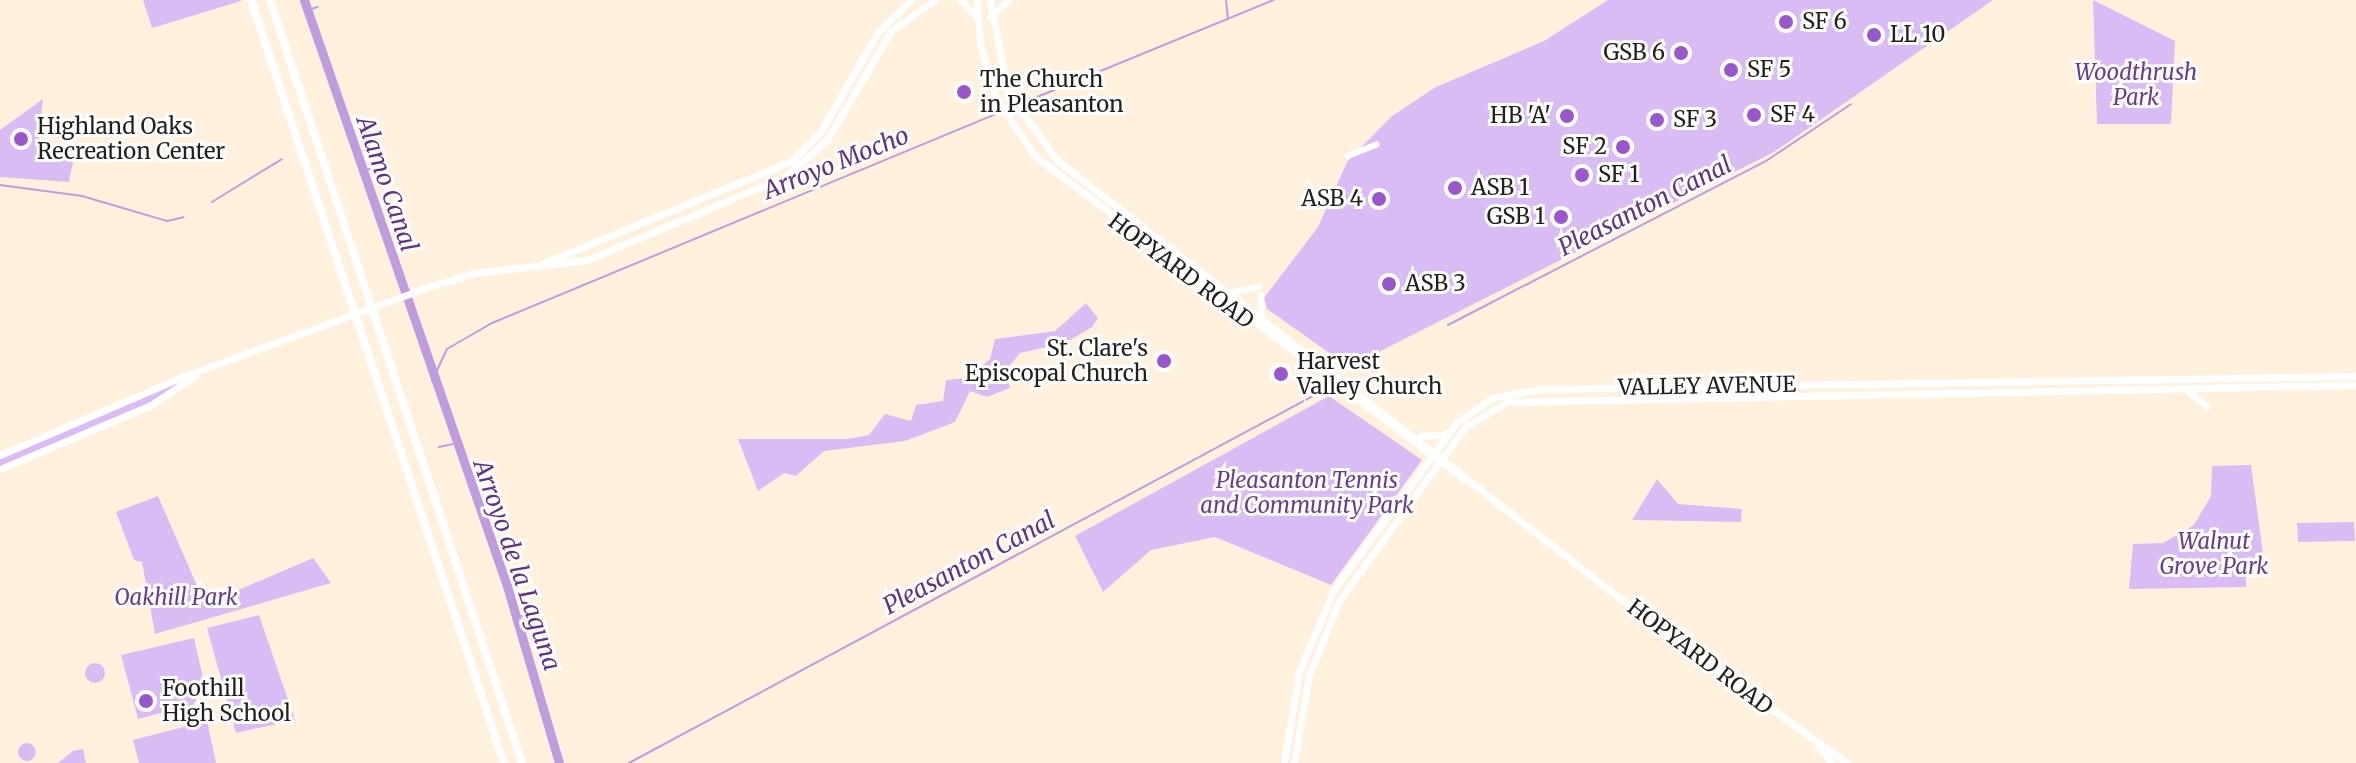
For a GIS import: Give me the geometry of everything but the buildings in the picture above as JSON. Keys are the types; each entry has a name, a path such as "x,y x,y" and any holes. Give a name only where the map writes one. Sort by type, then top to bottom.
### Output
{"highway":[{"path":"251,0 504,763"},
{"path":"270,0 522,763"}],"main road":[{"path":"530,267 792,161 821,131 878,32 911,0"},
{"path":"0,455 431,286 530,267 587,260 796,170 827,140 891,31 935,0"},
{"path":"961,0 977,17"},
{"name":"HOPYARD ROAD","path":"977,0 977,17 996,98 1013,128 1049,170 1449,475 1468,481"},
{"name":"HOPYARD ROAD","path":"990,0 990,17 1008,93 1025,123 1058,161 1436,450 1457,467 1468,481 1818,746 1847,763"},
{"path":"990,17 1008,0"},
{"path":"0,469 151,405 195,376"},
{"name":"VALLEY AVENUE","path":"1284,763 1288,713 1319,617 1418,471 1476,406 1523,390 2356,376"},
{"name":"VALLEY AVENUE","path":"1294,763 1298,715 1328,621 1421,484 1456,439 1483,413 1532,398 2356,385"},
{"name":"VALLEY AVENUE","path":"2172,388 2198,394 2207,406"},
{"path":"1418,436 1449,433"},
{"path":"1456,439 1457,467"},
{"path":"1412,446 1418,471"},
{"path":"1421,484 1449,475"},
{"name":"HOPYARD ROAD","path":"1818,746 1832,763"}],"street":[{"path":"1348,156 1377,144"},
{"path":"1230,293 1259,287"},
{"path":"1261,295 1262,318"}],"green space":[{"path":"143,0 241,0 241,1 152,28"},
{"path":"1608,0 1993,0 1774,152 1349,367 1267,309 1264,298 1318,227 1347,162 1392,116 1436,87 1544,41"},
{"name":"Woodthrush Park","path":"2093,0 2175,41 2171,124 2097,124"},
{"name":"Highland Oaks Recreation Center","path":"43,99 37,152 73,162 69,182 0,177 0,130"},
{"path":"1086,303 1098,318 1092,327 1065,343 1020,353 1005,371 1010,388 987,397 970,391 955,422 905,441 824,451 796,476 784,473 758,491 738,439 847,439 869,435 885,414 911,421 916,405 943,401 946,380 968,378 990,359 995,339 1055,331"},
{"path":"185,379 151,402 0,468 0,457"},
{"name":"Pleasanton Tennis and Community Park","path":"1329,396 1422,460 1331,585 1215,537 1151,550 1103,592 1075,536"},
{"name":"Walnut Grove Park","path":"2251,465 2263,554 2246,564 2246,587 2129,589 2133,544 2163,543 2194,525 2211,496 2212,466"},
{"path":"1657,479 1678,504 1742,509 1741,522 1632,520"},
{"name":"Oakhill Park","path":"158,496 205,604 313,558 331,583 155,634 142,562 134,560 116,512"},
{"path":"2354,522 2355,541 2298,542 2297,523"},
{"path":"259,615 295,720 236,733 207,628"},
{"path":"194,638 205,686 193,705 138,719 121,655"},
{"path":"91,663 99,663 105,673 99,683 91,683 85,677 85,669"},
{"path":"207,721 216,763 139,763 133,740"},
{"path":"23,743 31,743 36,752 34,759 23,761 18,756 18,748"},
{"path":"83,749 86,763 58,763 73,751"}],"waterway":[{"name":"Arroyo Mocho","path":"304,0 507,586 559,763"},
{"path":"1226,0 1228,19"},
{"name":"Arroyo Mocho","path":"1020,104 1274,0"},
{"path":"308,10 318,7"},
{"name":"Pleasanton Canal","path":"1448,325 1766,161 1851,104"},
{"name":"Arroyo Mocho","path":"432,381 447,349 492,323 1003,111"},
{"path":"212,202 282,159"},
{"name":"Alamo Canal","path":"363,171 372,168"},
{"path":"0,185 82,196 167,221 184,217"},
{"name":"Pleasanton Canal","path":"629,763 1324,390"},
{"path":"439,447 453,444"},
{"name":"Arroyo de la Laguna","path":"516,618 531,613"}],"place":[{"name":"SF 6","path":"1786,22"},
{"name":"LL 10","path":"1874,35"},
{"name":"GSB 6","path":"1681,53"},
{"name":"SF 5","path":"1731,70"},
{"name":"The Church in Pleasanton","path":"964,92"},
{"name":"SF 4","path":"1754,115"},
{"name":"HB 'A'","path":"1567,116"},
{"name":"SF 3","path":"1657,120"},
{"name":"Highland Oaks Recreation Center","path":"21,139"},
{"name":"SF 2","path":"1623,147"},
{"name":"SF 1","path":"1582,175"},
{"name":"ASB 1","path":"1455,188"},
{"name":"ASB 4","path":"1379,199"},
{"name":"GSB 1","path":"1561,217"},
{"name":"ASB 3","path":"1389,284"},
{"name":"St. Clare's Episcopal Church","path":"1164,361"},
{"name":"Harvest Valley Church","path":"1281,374"},
{"name":"Foothill High School","path":"146,701"}]}
